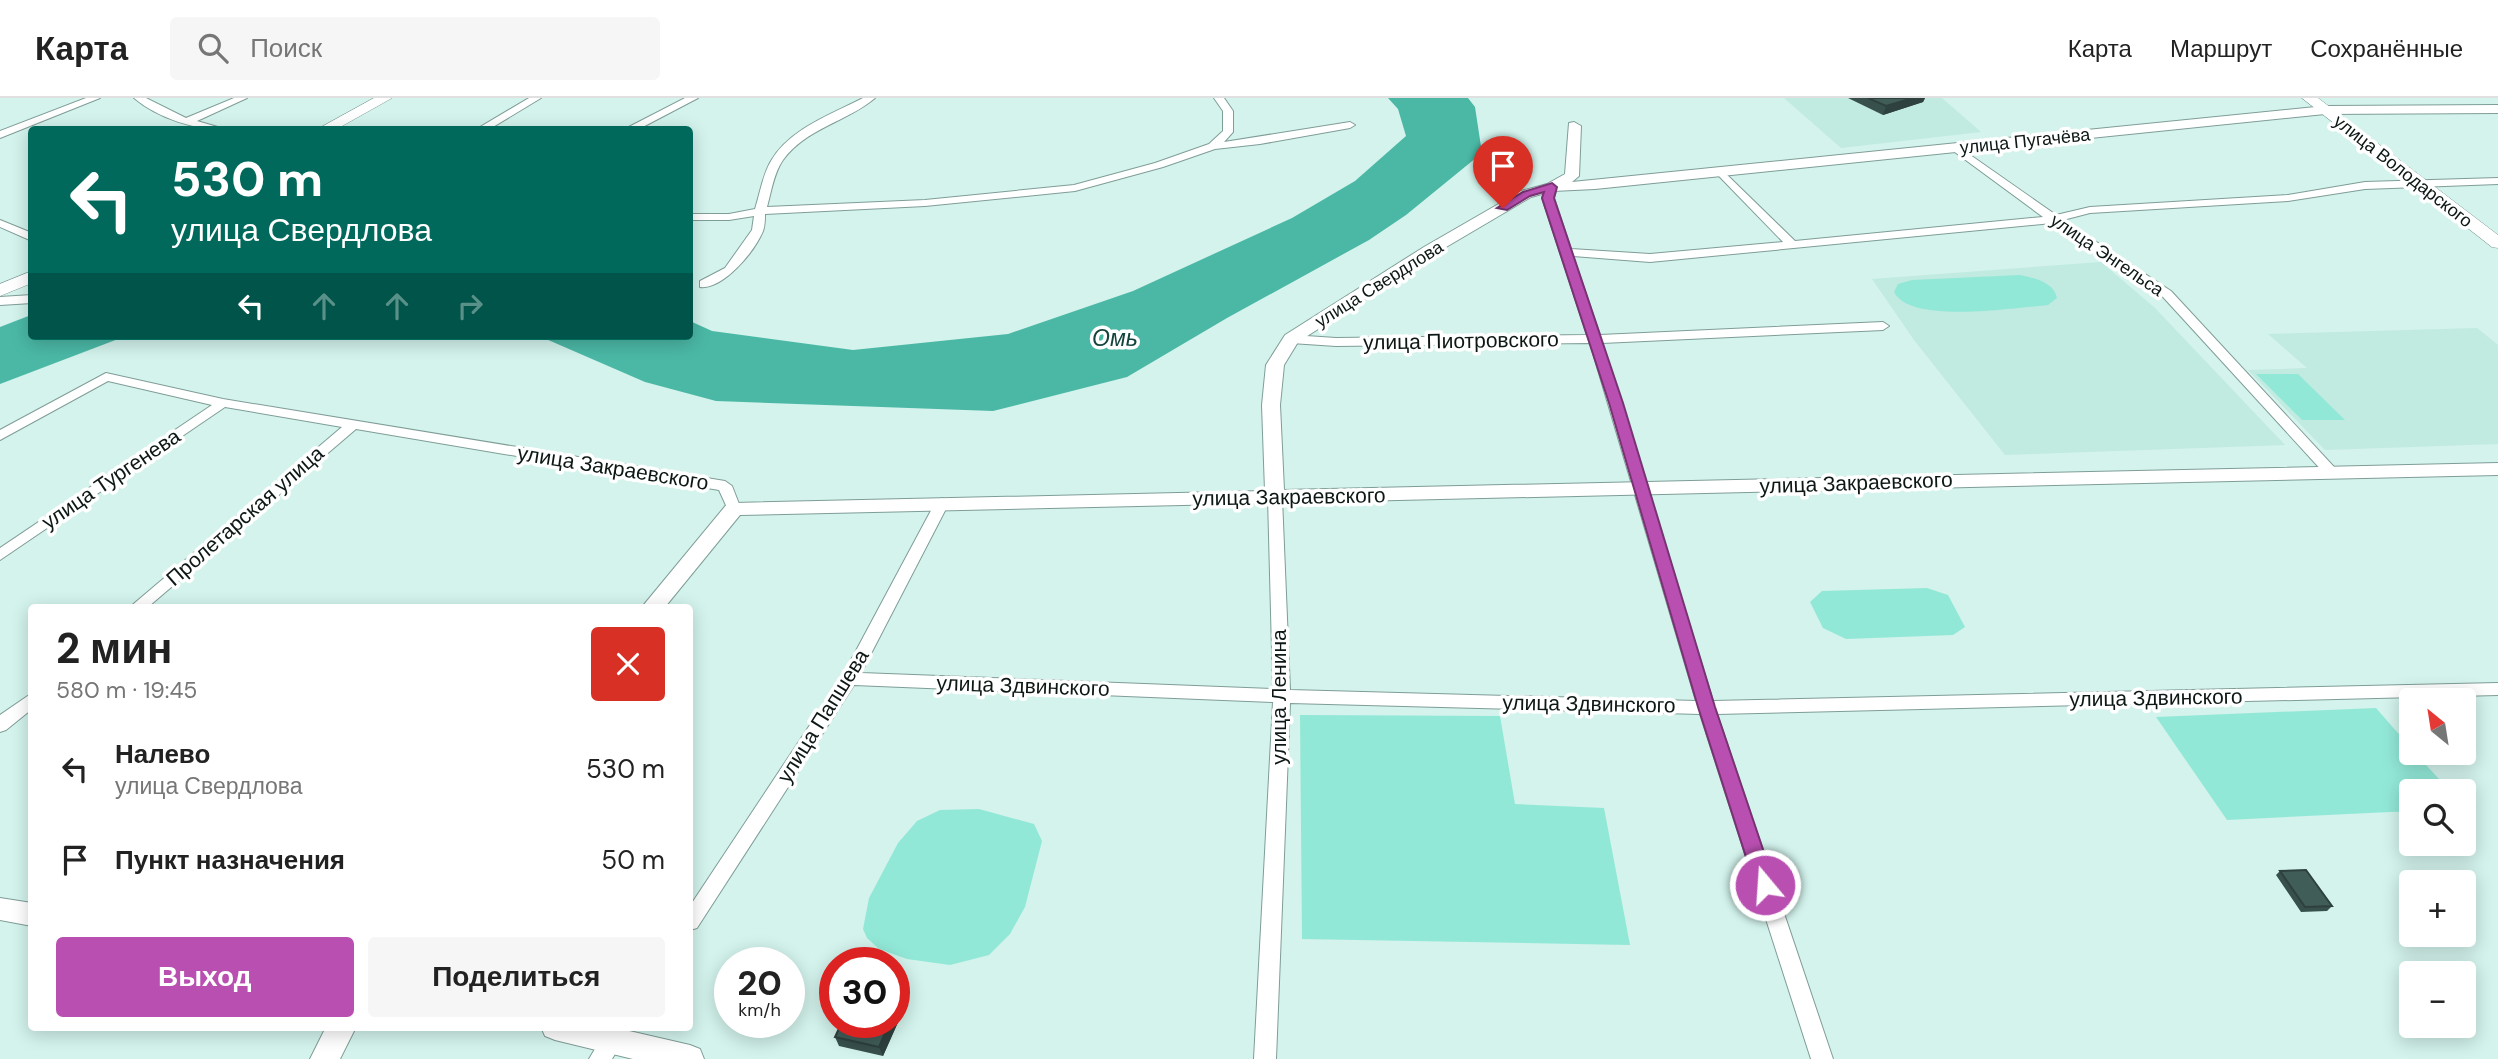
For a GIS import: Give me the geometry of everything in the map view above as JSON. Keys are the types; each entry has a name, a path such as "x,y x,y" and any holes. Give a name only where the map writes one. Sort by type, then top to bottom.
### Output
{"main road":[{"path":"331,126 385,98"},
{"name":"улица Володарского","path":"2309,98 2498,243"},
{"path":"0,291 28,278"}],"street":[{"path":"0,135 95,98"},
{"path":"139,98 179,119 210,126"},
{"path":"190,120 242,98"},
{"path":"487,126 536,98"},
{"path":"636,126 693,98"},
{"path":"704,284 729,271 758,230 760,211 776,161 792,143 813,128 870,98"},
{"path":"1213,146 1228,132 1228,111 1219,98"},
{"name":"улица Пугачёва","path":"1552,187 2325,110 2498,109"},
{"path":"693,217 729,218 760,211 925,202 1075,188 1149,168 1213,146 1260,141 1350,125"},
{"name":"улица Свердлова","path":"1291,340 1430,250 1527,194 1552,187 1572,176 1574,126"},
{"name":"улица Энгельса","path":"1956,148 2054,219 2166,294 2330,471"},
{"path":"1720,172 1793,244"},
{"path":"1566,252 1650,258 2054,219 2090,210 2288,198 2308,192 2418,183 2498,181"},
{"path":"1552,187 1548,198 1595,339 1706,707 1822,1059"},
{"path":"0,223 28,236"},
{"path":"0,300 28,299"},
{"name":"улица Пиотровского","path":"1291,340 1336,342 1595,339 1883,326"},
{"name":"улица Ленина","path":"1265,1059 1282,696 1271,405 1275,365 1291,340"},
{"name":"улица Закраевского","path":"0,436 106,377 223,403 351,426 725,486 734,509 2198,478 2330,471 2498,469"},
{"name":"улица Тургенева","path":"0,555 223,403"},
{"name":"Пролетарская улица","path":"142,604 351,426"},
{"name":"улица Папшева","path":"693,917 849,679 942,503"},
{"path":"655,604 734,509"},
{"name":"улица Здвинского","path":"849,679 1282,696 1706,707 2498,690"},
{"path":"0,726 28,702"},
{"path":"0,909 28,914"},
{"path":"324,1059 340,1031"},
{"path":"570,1031 690,1059"}],"shaded area":[{"path":"1784,98 1942,98 1981,132 1841,148"},
{"path":"2101,262 2155,308 2285,445 2005,455 1914,340 1872,279"},
{"path":"2020,275 2048,284 2057,298 2048,305 1961,312 1919,308 1904,302 1894,292 1898,284 1912,280"},
{"path":"2477,328 2498,345 2498,444 2325,450 2248,370 2307,368 2268,334"},
{"path":"2256,374 2298,374 2345,420 2302,420"},
{"path":"1927,588 1948,595 1965,627 1953,635 1846,639 1823,628 1810,602 1822,591"},
{"path":"2376,708 2399,734 2399,765 2426,765 2439,779 2399,779 2399,812 2227,820 2156,717"},
{"path":"1300,715 1500,716 1515,804 1604,808 1630,945 1302,939"},
{"path":"979,809 1034,824 1042,841 1025,907 1010,934 989,955 950,965 910,959 910,947 877,947 867,938 863,929 869,898 898,843 917,821 940,810"}],"water":[{"name":"Омь","path":"1388,98 1468,98 1475,107 1482,153 1406,215 1369,240 1127,377 993,411 716,401 645,382 548,340 693,340 693,322 712,331 853,350 1008,334 1133,291 1292,218 1355,181 1406,136 1398,109"},
{"path":"28,316 28,340 116,340 0,384 0,327"}],"building":[{"path":"1868,98 1913,98 1886,106"},
{"path":"2306,870 2332,906 2305,907 2280,871"},
{"path":"839,1038 883,1038 879,1047"}],"route":[{"path":"1503,208 1527,194 1552,187 1548,198 1616,403 1706,707 1765,885"}]}
